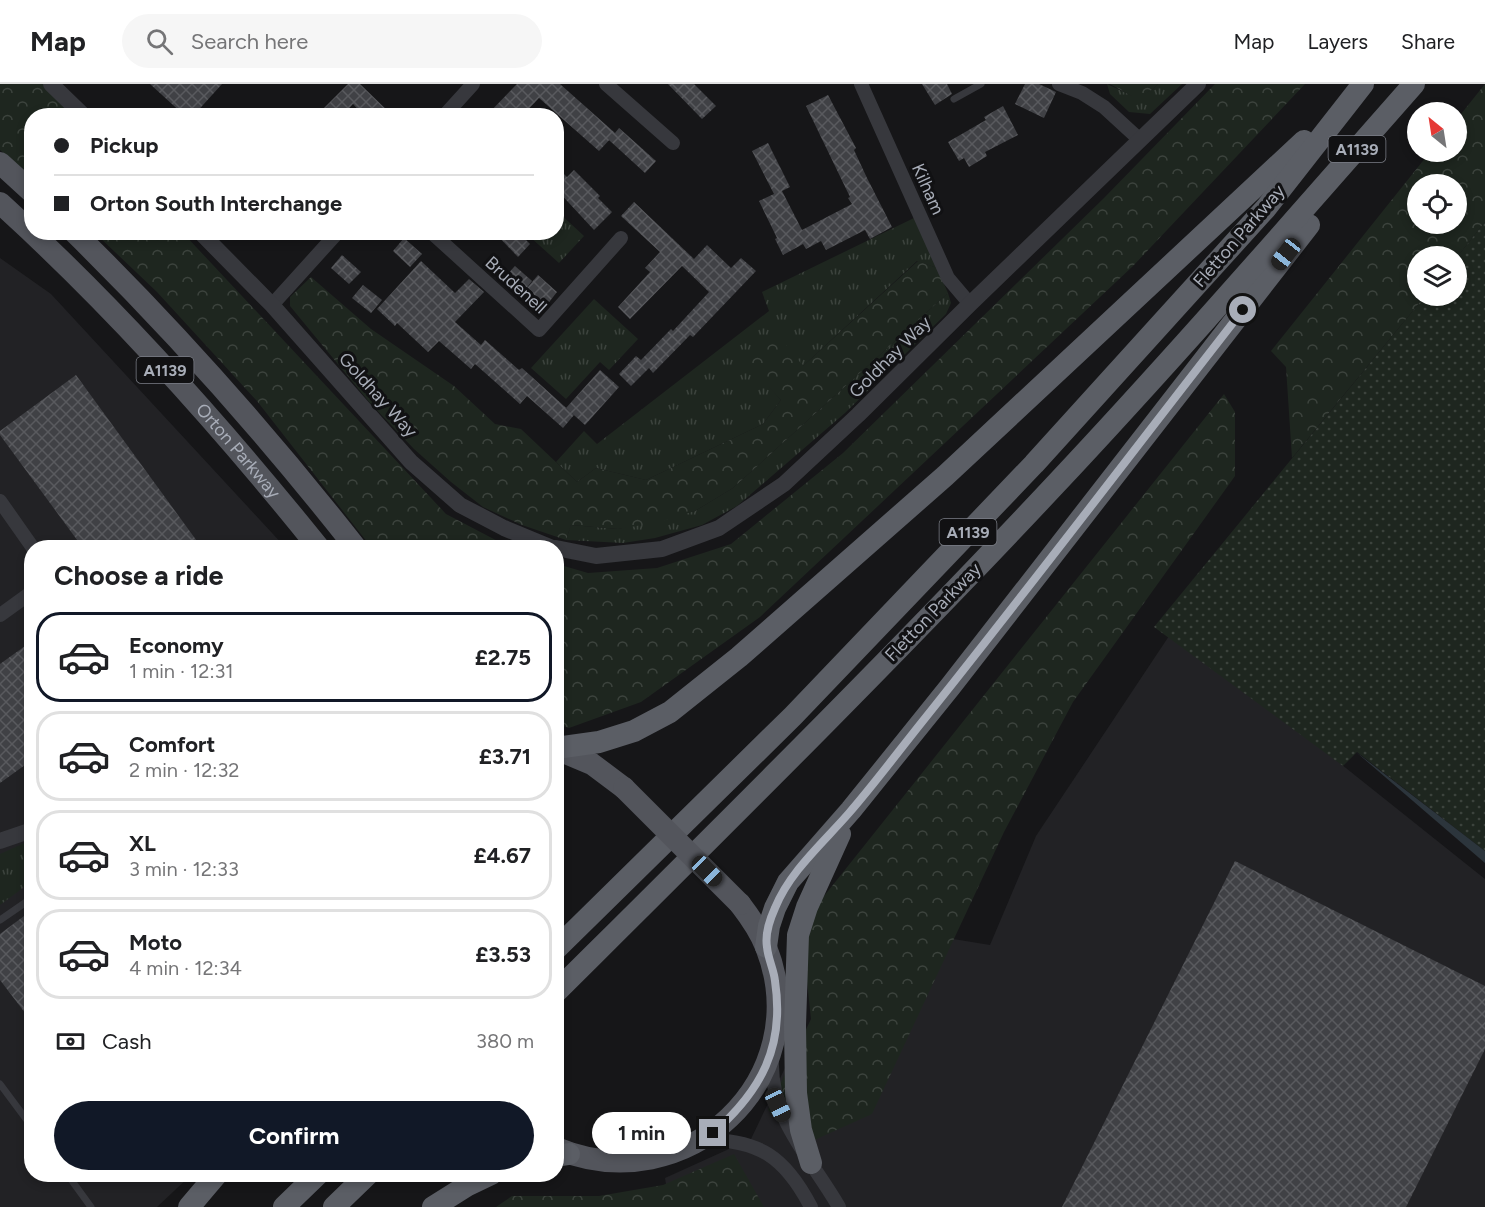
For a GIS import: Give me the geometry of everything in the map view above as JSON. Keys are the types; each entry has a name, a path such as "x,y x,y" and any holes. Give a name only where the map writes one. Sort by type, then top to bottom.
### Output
{"highway":[{"path":"766,947 775,908 788,882 851,810 950,687 1416,84"},
{"name":"Fletton Parkway","path":"564,984 815,735 1055,485 1416,84"},
{"path":"564,747 599,742 634,731 670,712 739,657 945,476 1359,89"},
{"name":"Fletton Parkway","path":"564,941 793,716 1034,464 1266,208 1359,89"},
{"path":"811,1163 801,1130 796,1093 795,1014 798,935 807,907 851,810"},
{"path":"189,1207 210,1182"},
{"path":"284,1207 310,1182"},
{"path":"334,1207 360,1182"},
{"path":"433,1207 474,1182"}],"main road":[{"path":"0,163 24,185"},
{"name":"Orton Parkway","path":"0,203 24,226"},
{"name":"Orton Parkway","path":"39,240 92,291 211,419 312,540"},
{"name":"Orton Parkway","path":"82,240 235,401 350,540"},
{"path":"564,752 592,764 624,788 740,904 755,924 766,947 774,971 778,996 773,1047 752,1093 736,1113 702,1140 658,1158 628,1163 598,1161 564,1154"}],"street":[{"path":"51,84 76,108"},
{"path":"451,108 473,84"},
{"path":"606,84 673,144"},
{"name":"Kilham","path":"861,84 948,278 970,304"},
{"path":"1059,84 1082,93 1104,107 1140,140"},
{"name":"Goldhay Way","path":"564,550 596,556 662,549 719,528 784,484 1198,84"},
{"name":"Brudenell","path":"440,240 539,330 621,238"},
{"name":"Goldhay Way","path":"208,240 272,305 411,462 460,506 534,540"},
{"path":"272,305 331,240"},
{"path":"0,501 27,540"},
{"path":"0,615 24,598"},
{"path":"0,841 24,833"},
{"path":"773,1047 771,1077 778,1105 789,1130 839,1207"},
{"path":"702,1140 729,1140 752,1146 770,1155 797,1183 811,1207"}],"lane":[{"path":"954,99 981,84"},
{"path":"0,920 24,904"},
{"path":"0,1084 24,1116"},
{"path":"73,1182 91,1207"}],"shaded area":[{"path":"0,258 51,294 279,540 24,540 24,1182 184,1182 157,1207 0,1207"},
{"path":"1173,630 1485,879 1485,1207 622,1207 668,1197 665,1178 751,1139 794,1049 817,1061 825,918 990,945 1036,836"},
{"path":"1356,752 1485,851 1485,863"}],"green space":[{"path":"0,84 45,84 67,108 24,108 24,170 0,150"},
{"path":"1107,84 1137,98 1158,84 1182,84 1150,114 1129,112 1110,94"},
{"path":"1110,84 1158,84 1137,99"},
{"path":"1215,84 1305,84 1133,266 760,617 641,702 569,728 564,726 564,566 588,573 657,568 731,544 843,453 1104,198"},
{"path":"1485,84 1485,222 1466,246 1407,246 1407,306 1417,306 1292,458 1286,367 1271,351 1407,181 1407,234 1467,234 1467,174 1412,174 1422,162 1467,162 1467,106"},
{"path":"564,217 584,236 559,263 533,240 564,240"},
{"path":"914,218 937,268 917,261 802,367 747,362 781,400 763,424 646,480 596,468 577,482 556,462 584,431 597,444 769,311 762,292"},
{"path":"1485,222 1485,851 1357,752 1343,766 1154,627 1417,306 1467,306 1466,246"},
{"path":"102,240 190,240 446,514 496,540 366,540 257,401 157,292"},
{"path":"918,261 937,268 948,293 733,488 695,511 655,523 618,529 571,525 566,540 522,525 483,507 451,482 414,449 370,403 290,306 290,297 311,277 371,329 454,386 495,424 521,429 577,482 596,468 646,480 763,424 781,400 746,363 780,337 803,366"},
{"path":"948,293 951,303 946,314 845,413 737,506 702,525 655,538 623,543 566,540 571,525 618,529 695,511 733,488"},
{"path":"594,299 638,339 609,370 600,362 566,399 531,368"},
{"path":"1224,394 1235,412 1235,476 1073,702 1004,832 872,1114 799,1147 768,1110 811,1019 801,925"},
{"path":"24,843 24,887 0,905 0,854"},
{"path":"734,1154 764,1207 496,1207 512,1196 599,1196 663,1185"}],"building":[{"path":"150,84 222,84 200,108 176,108"},
{"path":"348,84 360,84 385,108 357,108 353,104 349,108 324,108"},
{"path":"517,84 560,84 615,133 619,128 656,161 645,173 609,140 599,151 564,120 564,108 550,108 539,98 530,108 494,108"},
{"path":"668,84 694,84 716,106 702,119"},
{"path":"922,84 947,84 952,94 935,105"},
{"path":"1025,84 1039,84 1056,92 1044,118 1015,104"},
{"path":"828,95 856,148 854,150 892,227 870,239 865,230 826,250 821,241 806,249 803,244 783,255 759,201 774,194 752,151 768,143 790,187 782,191 802,230 852,204 806,106"},
{"path":"1003,106 1018,135 985,152 987,156 969,167 964,158 959,161 948,142 986,120 984,117"},
{"path":"574,170 600,196 598,198 612,212 594,230 564,198 564,174 567,177"},
{"path":"634,202 694,259 707,245 731,268 741,258 756,271 693,337 690,335 653,373 649,368 631,386 619,374 636,356 641,360 671,329 673,331 709,292 682,266 630,319 618,307 650,272 645,268 660,252 621,216"},
{"path":"402,240 406,240 422,254 410,267 393,251"},
{"path":"502,240 526,240 530,244 518,257"},
{"path":"342,255 361,272 349,284 331,268"},
{"path":"421,261 455,293 469,279 484,292 455,322 481,345 485,340 519,370 522,368 574,415 563,428 527,396 520,404 475,364 471,369 439,341 428,352 397,323 395,326 377,309"},
{"path":"515,266 532,281 522,294 504,278"},
{"path":"538,275 557,292 546,306 527,288"},
{"path":"363,285 382,300 371,313 352,298"},
{"path":"600,370 619,387 585,425 566,408"},
{"path":"76,375 196,540 77,540 0,435 0,431"},
{"path":"24,647 24,766 0,783 0,664"},
{"path":"1235,861 1485,986 1485,1049 1406,1207 1062,1207"},
{"path":"24,916 24,1012 0,980 0,934"}],"route":[{"path":"713,1133 736,1113 752,1093 773,1047 778,996 774,971 766,947 775,908 788,882 851,810 950,687 1243,310"}]}
